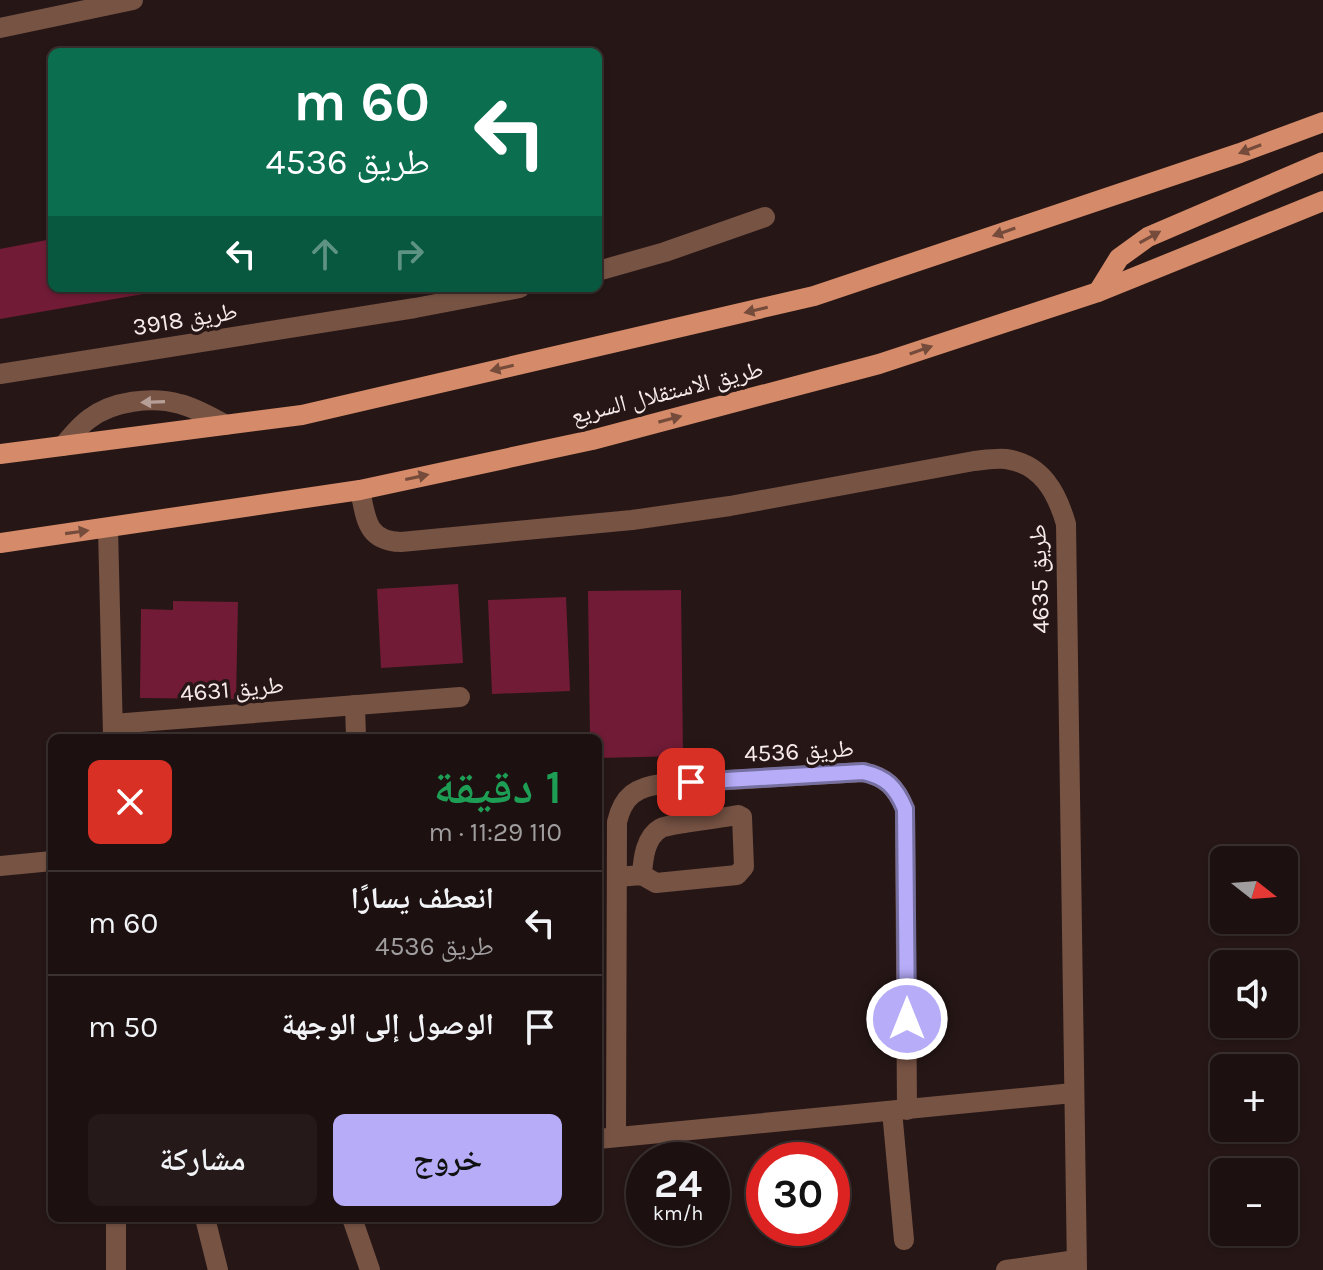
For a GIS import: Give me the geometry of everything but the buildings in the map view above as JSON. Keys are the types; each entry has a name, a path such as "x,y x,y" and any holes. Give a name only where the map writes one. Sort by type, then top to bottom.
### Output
{"main road":[{"path":"0,454 302,415 814,296 1240,153 1323,122"},
{"path":"1098,292 1119,258 1148,237 1323,162"},
{"name":"طريق الاستقلال السريع","path":"0,543 360,490 592,440 879,364 1098,292 1323,201"}],"street":[{"path":"0,28 67,7 133,0"},
{"path":"602,270 665,252 765,217"},
{"name":"طريق 3918","path":"0,374 413,298 464,292"},
{"path":"63,446 89,419 102,411 149,401 181,404 226,425"},
{"name":"طريق 4635","path":"360,490 371,529 389,542 401,542 632,520 730,506 974,461 1007,459 1036,471 1058,496 1066,524 1076,1265"},
{"name":"طريق 4631","path":"108,528 113,731 460,697"},
{"path":"355,705 356,734"},
{"name":"طريق 4536","path":"899,1111 905,809 899,794 889,782 863,772 645,786 630,794 620,807 617,822 607,1138 899,1111 1073,1093"},
{"path":"617,877 642,875 656,883 737,875 744,867 742,817 738,815 661,828 643,854 642,875"},
{"path":"0,866 48,861"},
{"path":"899,1111 904,1240"},
{"path":"116,1222 116,1270"},
{"path":"206,1222 218,1270"},
{"path":"353,1222 370,1270"},
{"path":"1006,1270 1076,1265"}],"route":[{"path":"691,782 863,772 889,782 899,794 905,809 907,1019"}]}
